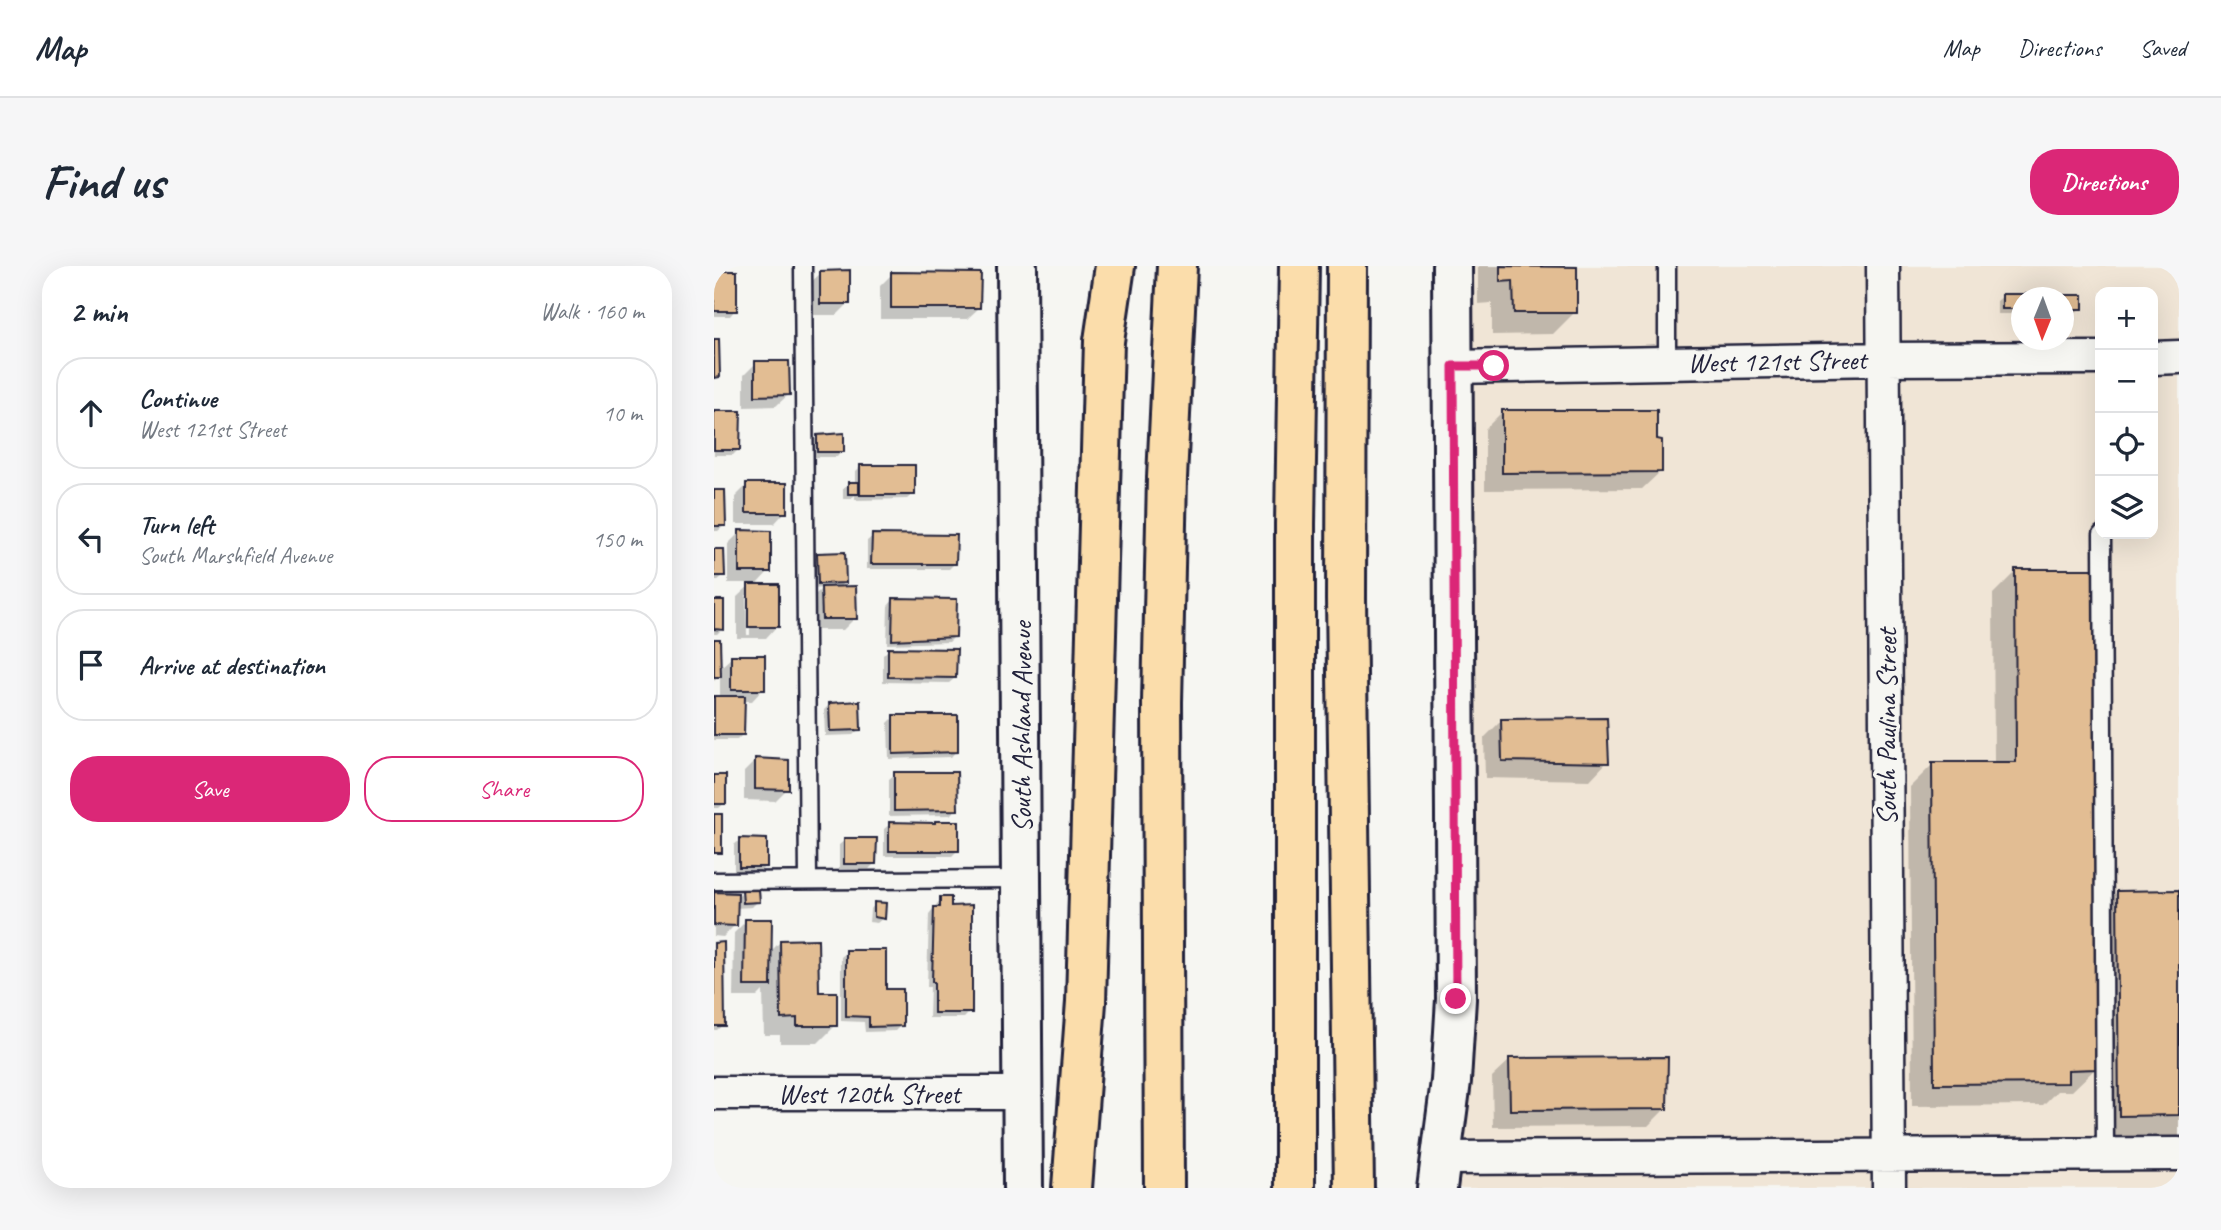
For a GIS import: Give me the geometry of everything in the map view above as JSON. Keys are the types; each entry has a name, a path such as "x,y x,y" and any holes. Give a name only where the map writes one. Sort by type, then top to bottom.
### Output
{"highway":[{"path":"1072,1188 1086,1003 1104,341 1115,266"},
{"path":"1164,1188 1162,688 1167,478 1177,266"},
{"path":"1295,1188 1295,552 1299,266"},
{"path":"1347,266 1346,598 1354,1188"}],"main road":[{"name":"South Ashland Avenue","path":"1017,266 1023,1188"},
{"path":"1439,1173 1451,1081 1456,999 1452,266"}],"street":[{"name":"South Paulina Street","path":"1883,266 1889,1173"},
{"name":"West 121st Street","path":"1453,366 2095,358"},
{"path":"2158,358 2179,358"},
{"name":"West 120th Street","path":"714,1093 1023,1093"},
{"path":"1439,1173 1889,1173 2105,1155 2179,1154"}],"lane":[{"path":"803,266 808,880"},
{"path":"1667,266 1667,363"},
{"path":"2102,539 2105,1155"},
{"path":"714,881 1022,879"}],"shaded area":[{"path":"1468,266 2179,266 2179,1188 1456,1188 1469,1106 1475,1038"}],"building":[{"path":"1500,266 1577,267 1577,313 1514,313 1513,281 1500,282"},
{"path":"850,270 850,304 820,304 820,271"},
{"path":"714,271 737,271 737,311 714,311"},
{"path":"891,272 981,273 980,308 891,308"},
{"path":"2002,294 2011,294 2011,309 2002,309"},
{"path":"2074,295 2083,295 2083,309 2074,309"},
{"path":"714,339 719,339 720,377 714,378"},
{"path":"755,361 789,361 790,395 755,396"},
{"path":"1502,410 1657,410 1657,439 1662,440 1662,472 1502,473"},
{"path":"714,411 741,411 740,450 714,450"},
{"path":"844,433 844,452 817,452 817,435"},
{"path":"860,465 915,465 915,495 860,495"},
{"path":"848,482 859,482 859,494 848,494"},
{"path":"746,483 787,483 787,513 746,513"},
{"path":"714,490 725,490 726,526 714,526"},
{"path":"739,530 771,531 771,572 739,572"},
{"path":"872,534 957,535 956,564 871,564"},
{"path":"714,549 724,549 725,576 714,576"},
{"path":"845,552 846,583 818,584 817,553"},
{"path":"2015,569 2093,569 2097,1069 2068,1070 2068,1083 1934,1084 1932,762 2016,762"},
{"path":"748,584 779,584 779,627 748,627"},
{"path":"856,586 857,619 822,619 821,587"},
{"path":"893,598 957,599 956,637 892,640"},
{"path":"714,600 724,600 724,630 714,629"},
{"path":"714,639 720,639 721,677 714,677"},
{"path":"888,648 957,649 956,678 888,677"},
{"path":"731,655 765,655 765,690 731,690"},
{"path":"714,696 745,696 744,735 714,735"},
{"path":"860,701 861,730 830,731 829,703"},
{"path":"893,715 958,715 958,752 893,754"},
{"path":"1607,718 1609,763 1502,761 1501,719"},
{"path":"755,758 789,760 789,790 755,789"},
{"path":"894,772 957,772 958,810 894,811"},
{"path":"714,775 726,775 726,804 714,804"},
{"path":"714,814 722,814 722,853 714,853"},
{"path":"959,821 959,851 889,851 889,822"},
{"path":"739,838 767,839 767,867 739,867"},
{"path":"844,838 877,838 876,864 844,864"},
{"path":"742,890 759,890 760,902 743,903"},
{"path":"2179,890 2179,1115 2119,1116 2117,891"},
{"path":"714,892 738,893 737,926 714,925"},
{"path":"940,897 951,897 951,906 972,905 972,1013 934,1013 934,907 940,907"},
{"path":"874,902 886,903 885,919 874,917"},
{"path":"745,919 772,919 771,986 744,986"},
{"path":"818,939 819,992 837,992 837,1026 797,1026 797,1018 781,1019 780,940"},
{"path":"724,942 725,1026 714,1026 714,943"},
{"path":"846,950 886,950 886,989 903,989 903,1026 869,1027 869,1017 846,1016"},
{"path":"1668,1057 1667,1109 1510,1110 1509,1058"}],"route":[{"path":"1456,999 1453,366 1494,366"}]}
